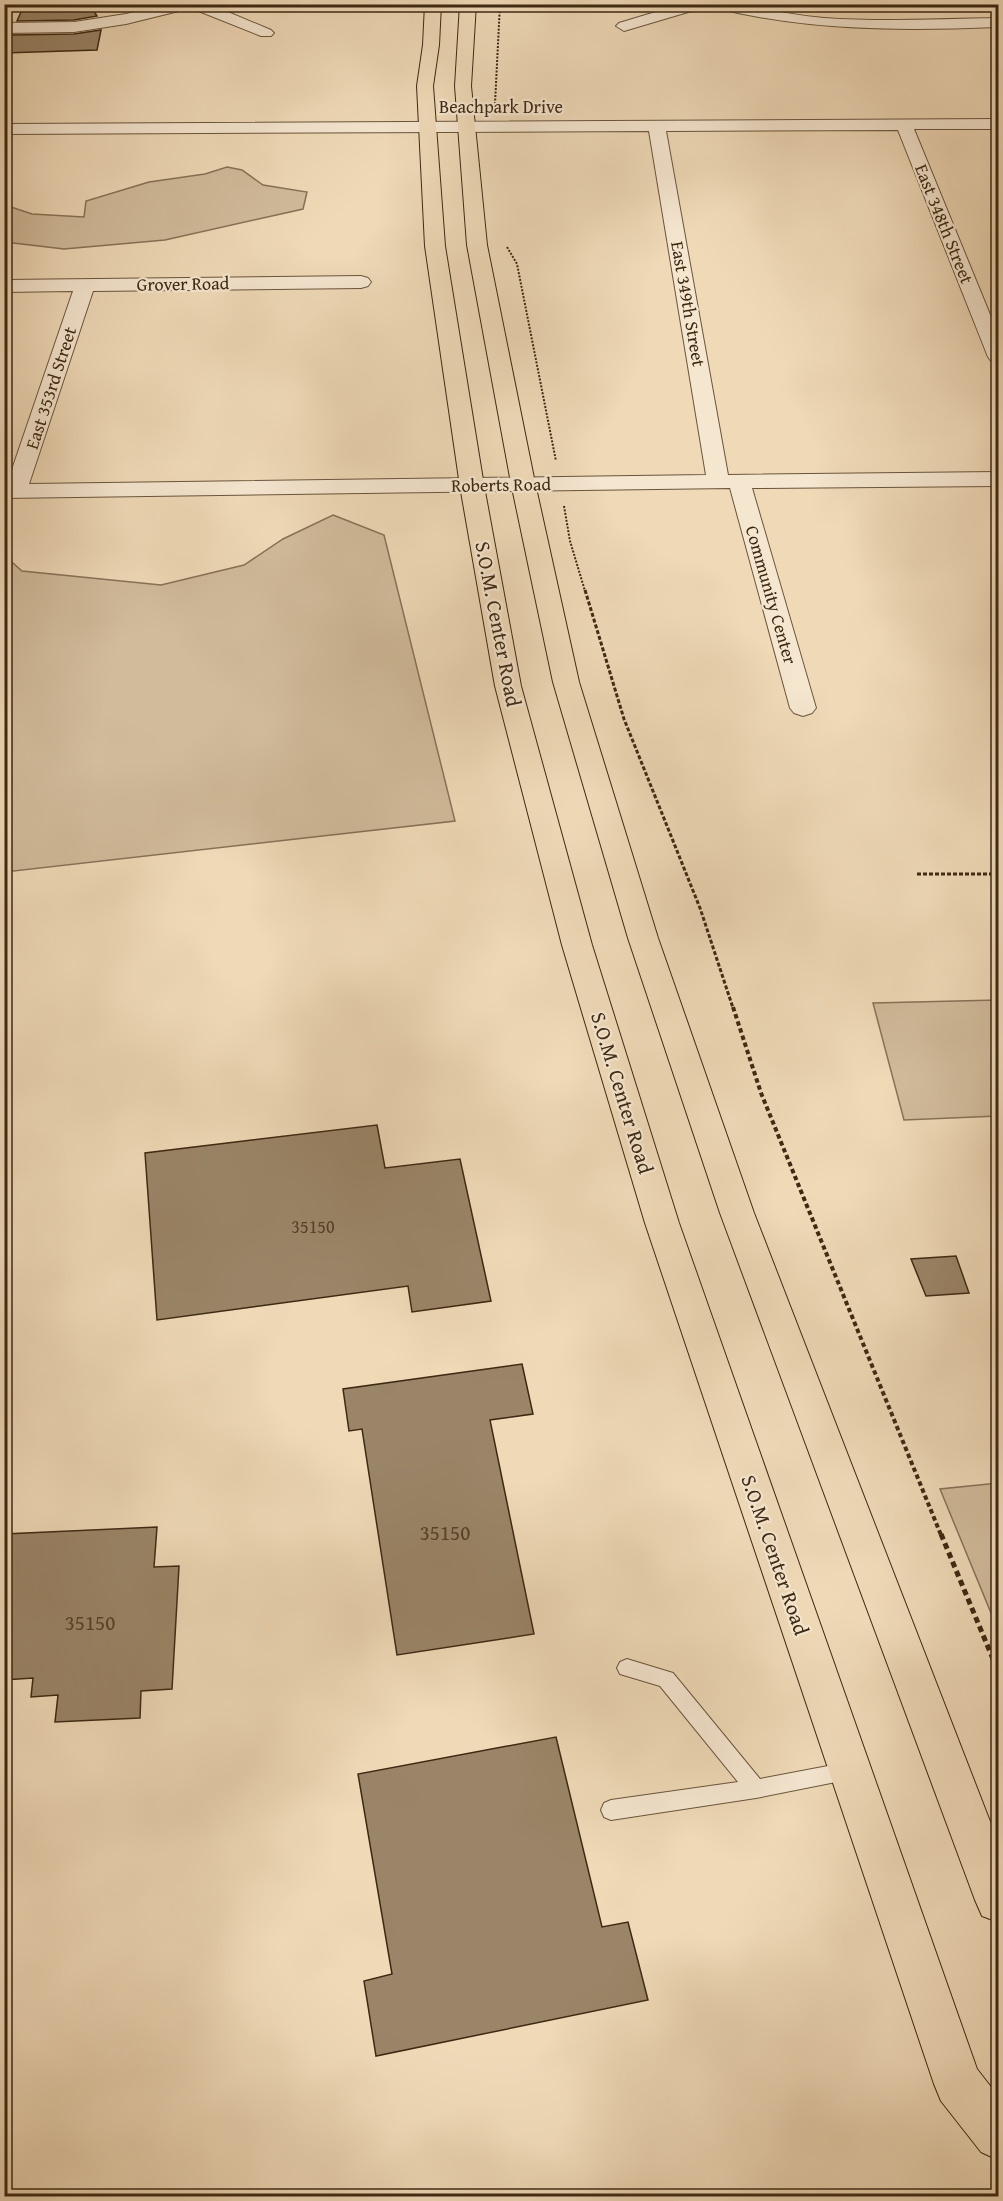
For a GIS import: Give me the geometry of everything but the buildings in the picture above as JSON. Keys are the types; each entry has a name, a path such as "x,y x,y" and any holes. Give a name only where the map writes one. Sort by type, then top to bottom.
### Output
{"main road":[{"name":"S.O.M. Center Road","path":"434,4 425,86 435,246 472,486 508,686 577,945 662,1223 958,2084 999,2135"},
{"path":"468,4 463,86 477,245 523,483 566,682 643,938 736,1213 999,1900"}],"street":[{"path":"4,28 74,27 126,19 187,4"},
{"path":"195,4 266,33"},
{"path":"624,26 700,4"},
{"path":"717,4 769,17 809,22 842,24 999,23"},
{"name":"East 348th Street","path":"904,124 999,357"},
{"name":"Beachpark Drive","path":"4,129 999,124"},
{"name":"East 349th Street","path":"657,126 728,482"},
{"name":"Grover Road","path":"4,286 362,282"},
{"name":"East 353rd Street","path":"10,491 85,285"},
{"name":"Roberts Road","path":"10,491 999,479"},
{"name":"Community Center","path":"728,482 803,708"}],"lane":[{"path":"627,1668 666,1679 756,1789"},
{"path":"611,1810 756,1789 849,1772"}],"path":[{"path":"495,104 500,4"},
{"path":"505,245 517,264 557,466"},
{"path":"563,500 570,541 624,719 700,908 761,1093 874,1374 999,1671"},
{"path":"917,874 999,874"}],"shaded area":[{"path":"227,167 242,170 263,185 307,192 303,209 165,240 64,249 5,242 5,205 32,214 84,217 86,201 149,182 205,174"},
{"path":"333,515 384,535 455,821 5,872 5,556 22,571 161,585 244,565 283,539"},
{"path":"998,1000 998,1116 904,1120 873,1003"},
{"path":"998,1483 998,1630 940,1489"}]}
